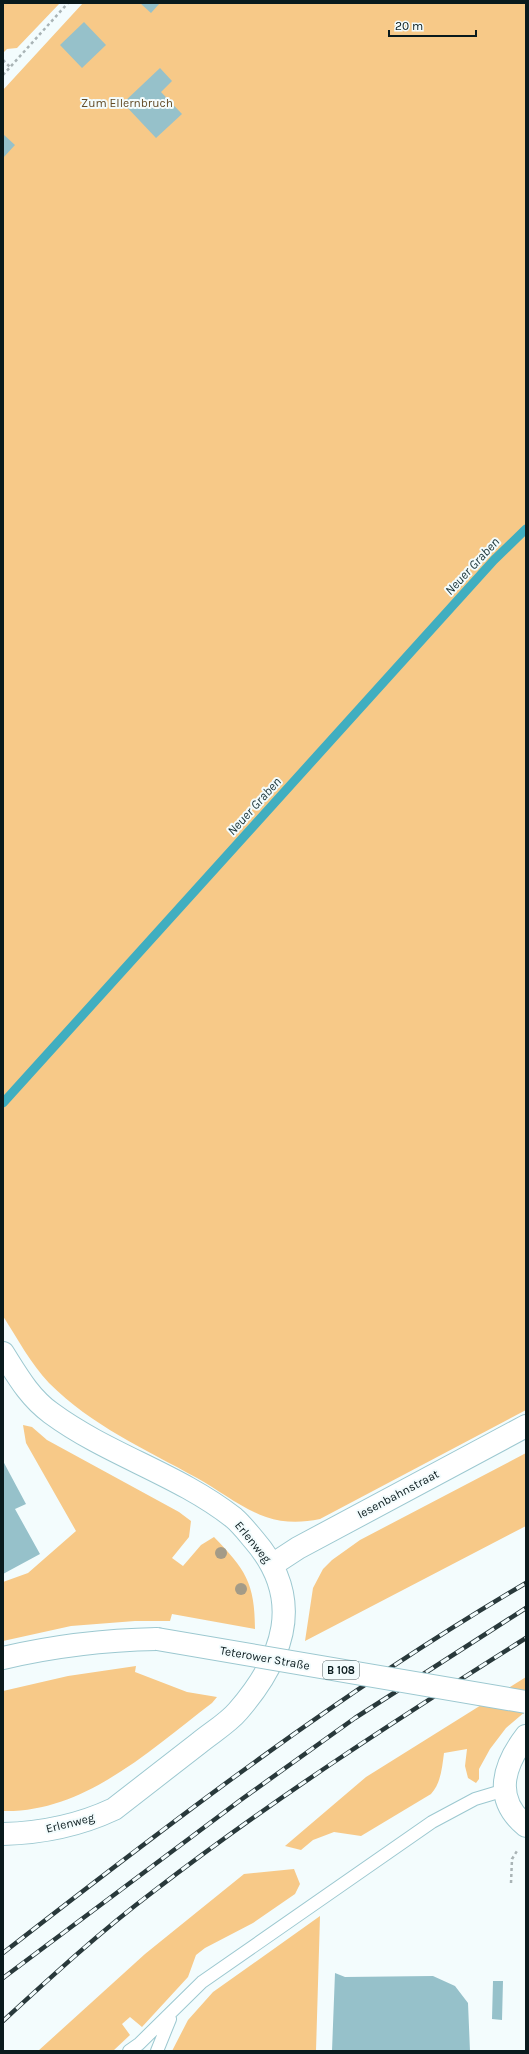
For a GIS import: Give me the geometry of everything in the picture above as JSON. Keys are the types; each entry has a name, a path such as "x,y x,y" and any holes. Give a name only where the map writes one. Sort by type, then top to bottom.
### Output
{"street":[{"name":"Erlenweg","path":"3,1353 21,1382 33,1397 49,1412 79,1433 190,1490 220,1508 242,1526 261,1548 272,1566 280,1581 284,1599 282,1638 275,1656 261,1682 237,1713 114,1809 91,1820 61,1827 17,1834 3,1834"},
{"name":"Iesenbahnstraat","path":"272,1566 298,1548 526,1426"},
{"name":"Teterower Straße","path":"3,1658 68,1645 124,1640 157,1639 526,1702"},
{"path":"526,1736 509,1763 504,1778 508,1805 517,1819 526,1826"}],"lane":[{"path":"129,2051 139,2044 173,2012 202,1982 432,1822 474,1799 505,1790"},
{"path":"157,2051 173,2012"}],"path":[{"path":"3,75 68,3"},
{"path":"3,60 10,67"},
{"path":"511,1883 512,1860"}],"green space":[{"path":"3,3 60,3 17,48 7,49 3,53"},
{"name":"Zum Ellernbruch","path":"83,3 526,3 526,1410 320,1519 299,1522 266,1517 239,1504 197,1478 139,1447 101,1424 83,1412 42,1376 3,1316 3,90"},
{"path":"23,1425 32,1427 47,1440 179,1512 191,1521 189,1537 172,1558 183,1566 201,1545 214,1537 241,1568 246,1578 253,1600 255,1629 172,1614 170,1621 135,1621 71,1626 3,1641 3,1582 28,1573 76,1531 26,1443"},
{"path":"526,1453 526,1526 305,1641 313,1588 323,1569 332,1560 360,1540"},
{"path":"136,1666 135,1672 187,1692 217,1697 212,1703 141,1758 89,1790 62,1801 33,1809 3,1811 3,1691 68,1676"},
{"path":"526,1677 526,1711 506,1728 490,1749 479,1769 479,1779 476,1783 468,1778 465,1766 467,1749 444,1753 439,1780 431,1794 361,1836 334,1832 313,1840 301,1850 285,1846 366,1777"},
{"path":"294,1869 300,1884 295,1894 253,1923 205,1948 196,1955 188,1977 142,2027 130,2017 122,2024 130,2035 113,2051 38,2051 145,1954 244,1874"},
{"path":"320,1916 316,2051 172,2051 188,2020 213,1992"}],"building":[{"path":"140,3 160,3 151,13"},
{"path":"84,22 106,45 82,68 60,45"},
{"path":"160,68 172,81 161,92 182,114 156,138 123,103"},
{"path":"3,134 15,145 3,158"},
{"path":"3,1461 26,1504 15,1509 40,1554 3,1574"},
{"path":"335,1973 345,1977 433,1976 455,1986 468,2003 470,2051 332,2051"},
{"path":"493,1981 503,1981 502,2020 492,2019"}],"waterway":[{"name":"Neuer Graben","path":"3,1103 494,560 526,529"}],"railway":[{"path":"3,1953 258,1759 390,1668 526,1583"},
{"path":"3,1978 242,1799 355,1718 526,1608"},
{"path":"3,2021 115,1922 244,1824 337,1760 526,1638"}]}
